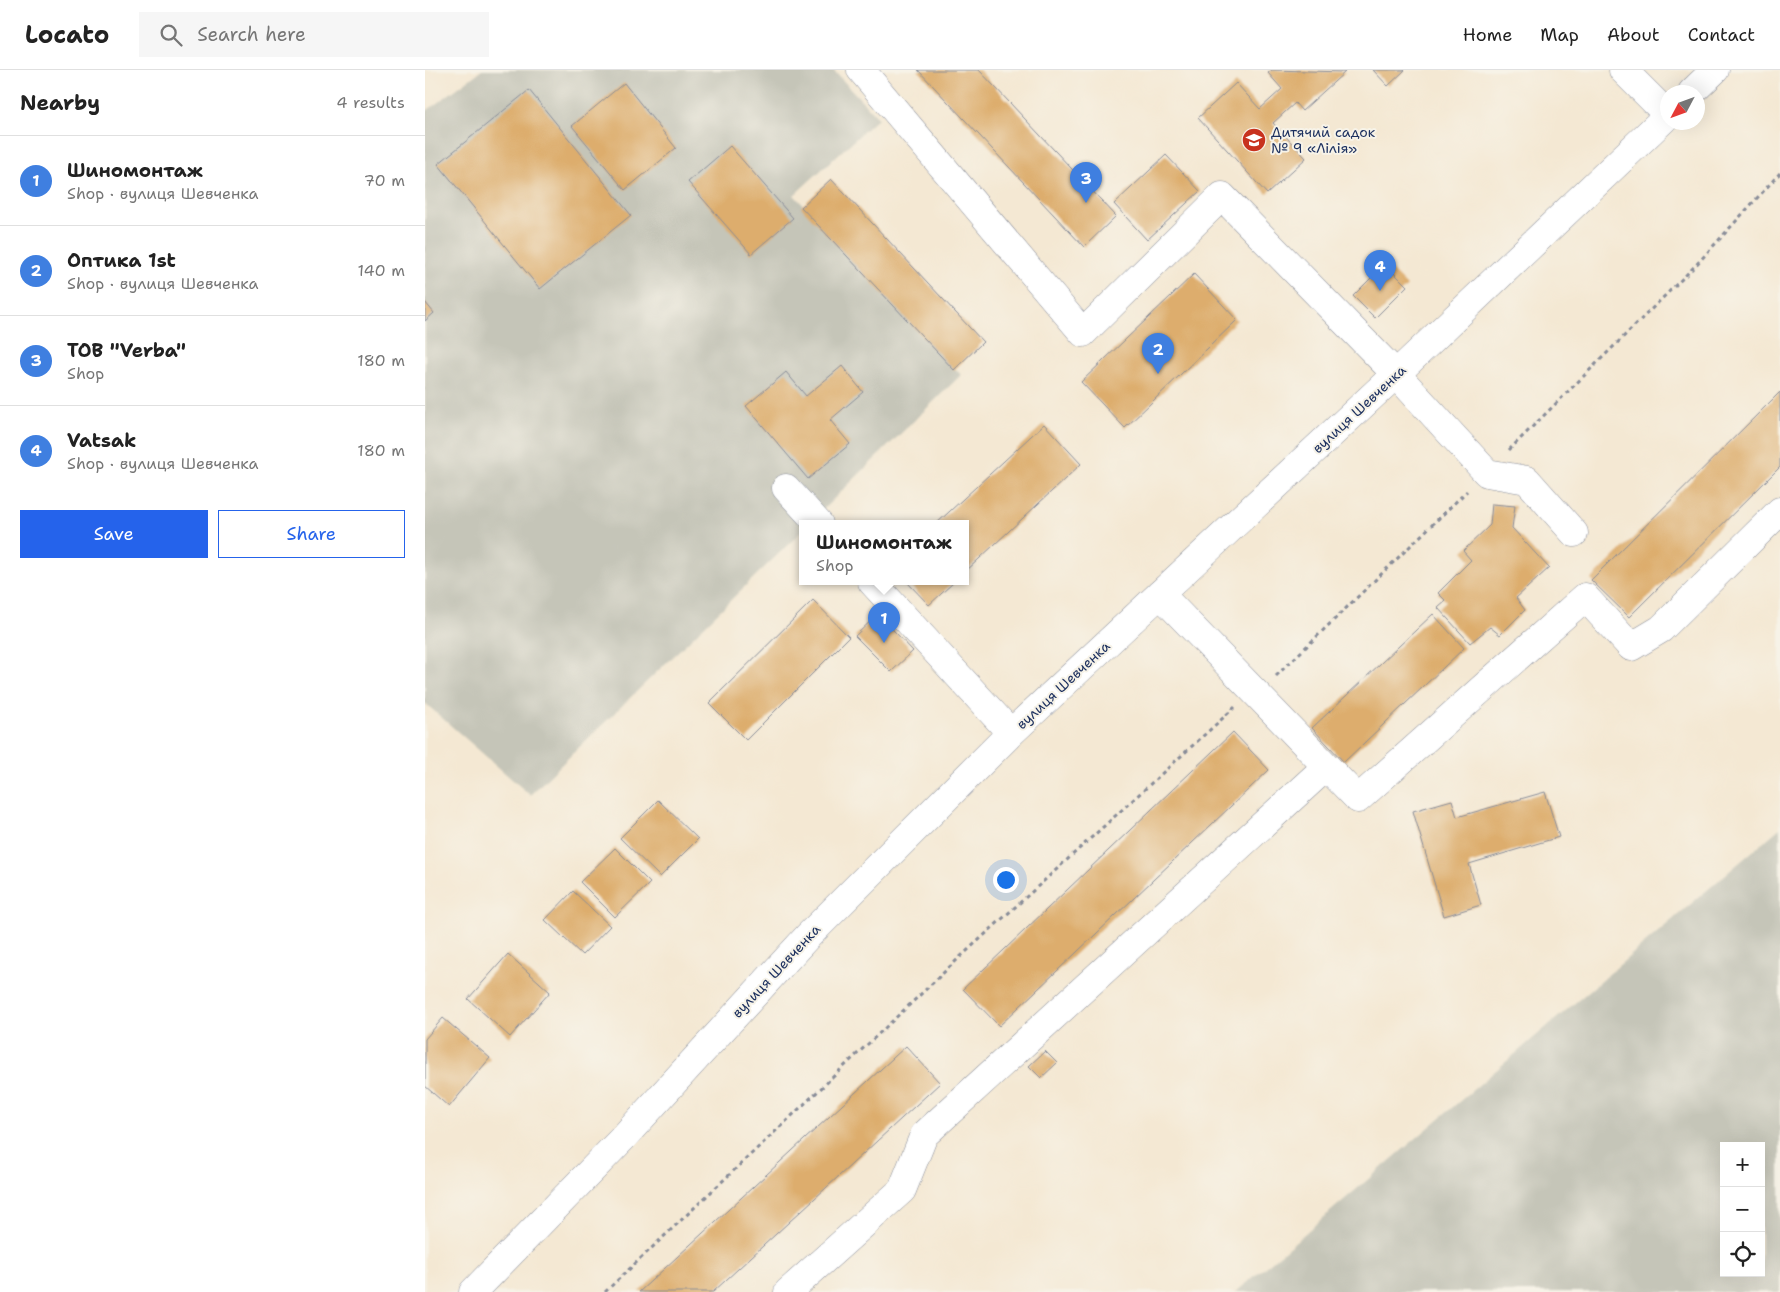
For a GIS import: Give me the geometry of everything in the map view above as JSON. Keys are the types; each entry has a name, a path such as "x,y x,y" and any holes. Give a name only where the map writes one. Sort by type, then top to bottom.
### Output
{"main road":[{"path":"861,70 1083,333 1222,196 1396,374 1487,473 1527,480 1574,533"},
{"path":"1623,70 1660,108"},
{"path":"1699,85 1715,70"},
{"name":"вулиця Шевченка","path":"479,1289 622,1140 808,936 1011,733 1396,374 1660,122"},
{"path":"786,488 815,520"},
{"path":"1160,594 1358,799 1585,597 1631,647 1661,629 1780,511"},
{"path":"875,585 1011,733"},
{"path":"788,1292 902,1190 923,1135 1326,767"}],"path":[{"path":"605,1292 958,959 1212,726 1280,673 1487,473 1696,265 1780,173"}],"shaded area":[{"path":"482,70 833,70 878,118 794,195 961,375 812,520 799,520 799,534 530,795 425,703 425,112"},
{"path":"1780,828 1780,1292 1236,1292"}],"building":[{"path":"918,70 979,70 1116,216 1084,247"},
{"name":"Дитячий садок № 9 «Лілія»","path":"1272,70 1345,72 1302,111 1295,103 1273,123 1306,158 1267,194 1198,118 1236,83 1260,109 1282,89 1268,73"},
{"name":"Дитячий садок № 9 «Лілія»","path":"1373,70 1405,70 1388,86"},
{"path":"624,83 676,148 625,190 572,126"},
{"path":"529,90 631,215 540,289 438,164"},
{"path":"730,146 793,218 751,254 688,182"},
{"path":"1166,155 1200,191 1147,240 1114,204"},
{"path":"831,179 983,342 954,370 801,207"},
{"path":"1385,264 1407,286 1375,318 1353,296"},
{"path":"1194,274 1237,320 1125,428 1081,382"},
{"path":"425,302 434,313 425,321"},
{"path":"842,366 863,392 830,420 850,444 808,479 746,406 786,372 806,396"},
{"path":"1780,392 1780,467 1629,617 1591,580"},
{"path":"1044,424 1081,464 969,568 969,520 940,520"},
{"path":"1492,504 1515,506 1512,528 1549,568 1516,598 1525,610 1500,635 1490,627 1470,643 1438,608 1446,601 1438,593 1471,560 1463,551 1490,525"},
{"path":"910,585 951,585 929,605"},
{"path":"813,600 849,637 746,740 709,703"},
{"path":"878,614 913,651 891,672 855,636"},
{"path":"1433,614 1464,648 1344,762 1312,728"},
{"path":"1233,732 1269,770 999,1026 963,989"},
{"path":"1545,792 1559,837 1469,864 1481,905 1444,916 1413,811 1452,800 1457,817"},
{"path":"658,800 698,839 660,877 620,838"},
{"path":"615,848 650,883 615,917 580,882"},
{"path":"573,891 610,926 582,955 545,920"},
{"path":"508,954 550,992 510,1037 468,999"},
{"path":"443,1018 490,1058 449,1107 425,1086 425,1039"},
{"path":"906,1046 940,1083 713,1292 639,1292"},
{"path":"1045,1051 1057,1063 1041,1078 1029,1066"}],"place":[{"name":"Дитячий садок № 9 «Лілія»","path":"1254,140"},
{"name":"ТОВ \"Verba\"","path":"1086,203"},
{"name":"Vatsak","path":"1380,291"},
{"name":"Оптика 1st","path":"1158,374"},
{"name":"Шиномонтаж","path":"884,643"}]}
